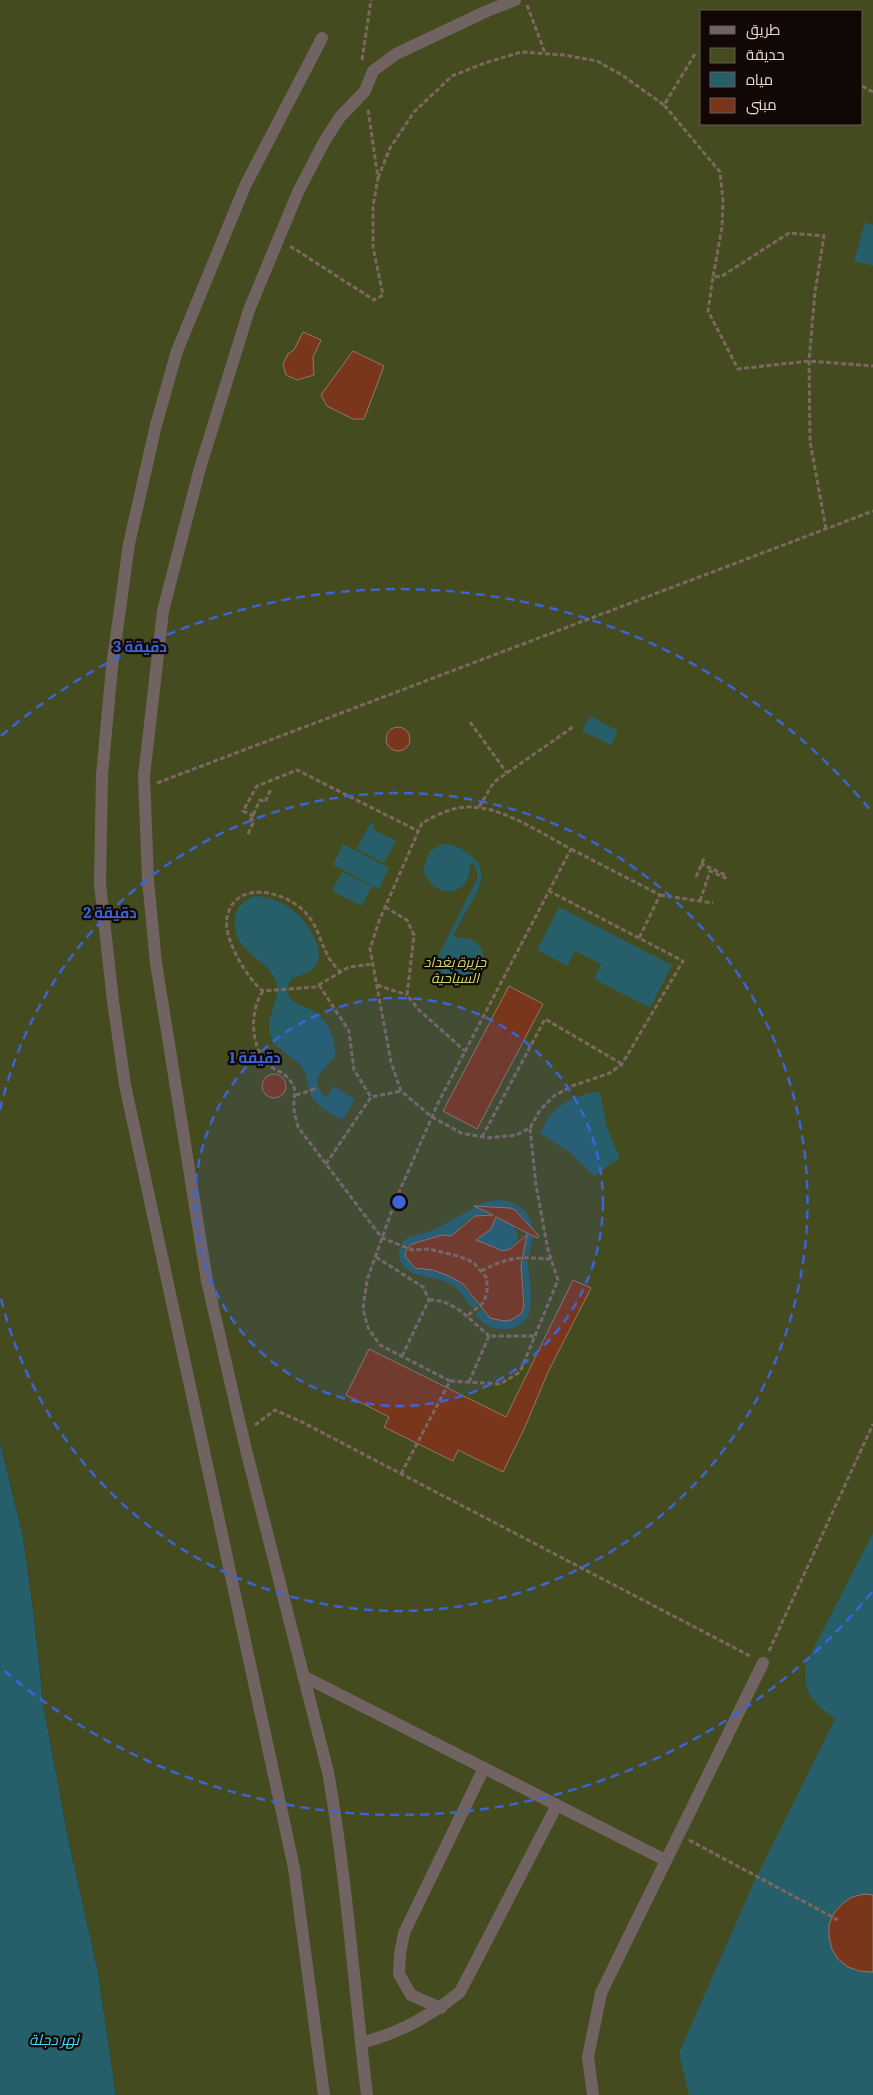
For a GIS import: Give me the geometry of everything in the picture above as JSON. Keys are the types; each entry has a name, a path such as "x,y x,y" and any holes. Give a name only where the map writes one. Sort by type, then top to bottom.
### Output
{"lane":[{"path":"367,2095 337,1821 328,1772 242,1434 207,1280 156,963 148,880 144,776 163,611 200,468 250,310 298,192 324,142 340,117 365,91 373,71 396,54 487,11 516,0"},
{"path":"322,38 245,186 177,352 156,425 129,544 112,667 102,775 100,884 113,1001 125,1085 294,1868 324,2095"},
{"path":"593,2095 588,2057 601,1992 763,1663"},
{"path":"303,1676 665,1860"},
{"path":"441,2008 411,1995 399,1974 400,1954 404,1933 484,1768"},
{"path":"361,2043 390,2036 441,2008 460,1992 557,1805"}],"path":[{"path":"361,63 371,0"},
{"path":"525,0 545,54"},
{"path":"279,239 374,300 383,294 373,247 373,206 378,178 390,148 414,112 452,76 521,52 597,61 622,75 664,105 720,172 723,201 722,227 708,311 738,369 809,361 873,366"},
{"path":"664,105 695,54"},
{"path":"365,91 378,178"},
{"path":"713,277 722,276 790,233 824,236 814,292 809,361 810,440 826,529"},
{"path":"144,788 873,511"},
{"path":"470,722 507,773"},
{"path":"479,807 494,782 573,727"},
{"path":"253,816 243,811 257,786 298,770 418,831"},
{"path":"249,833 254,823 251,819 260,800 269,795"},
{"path":"549,892 683,961 622,1064 610,1073 572,1086 554,1096 540,1110 530,1128 516,1135 482,1137 461,1133 432,1117 401,1091 391,1062 370,950 385,906 422,823 439,814 457,808 479,807 500,812 660,894 713,903"},
{"path":"530,1128 536,1185 551,1259 558,1280 520,1372 500,1384 450,1381 380,1345 368,1328 363,1309 367,1280 396,1199 432,1117 571,849"},
{"path":"696,877 705,856"},
{"path":"700,901 710,871 725,878 726,875 701,864"},
{"path":"341,973 329,958 315,924 304,910 290,900 261,891 244,895 232,904 226,918 227,932 246,973 256,986 263,991 315,987 341,973 349,968 372,964"},
{"path":"639,938 660,894"},
{"path":"385,906 407,920 414,935 407,995"},
{"path":"319,985 349,1031 354,1070 371,1096"},
{"path":"377,985 407,995 419,1010 465,1051"},
{"path":"263,991 256,1001 253,1016 255,1035 261,1056 271,1067 283,1071 292,1083 296,1095 294,1107 298,1127 382,1238 413,1250 429,1249 458,1256 473,1262 487,1278 487,1292 484,1302 466,1316"},
{"path":"482,1137 546,1019 622,1064"},
{"path":"296,1095 318,1088"},
{"path":"326,1164 371,1096 401,1091"},
{"path":"376,1257 423,1287 429,1300"},
{"path":"481,1271 507,1259 518,1257 551,1259"},
{"path":"429,1300 439,1300 450,1304 489,1336 535,1336"},
{"path":"402,1356 429,1300"},
{"path":"469,1382 489,1336"},
{"path":"401,1474 450,1381"},
{"path":"242,1434 275,1410 300,1421 763,1663 873,1424"},
{"path":"678,1834 838,1920"}],"green space":[{"name":"جزيرة بغداد السياحية","path":"0,0 873,0 873,2095 116,2095 98,1972 69,1842 44,1709 23,1536 0,1442"}],"water":[{"path":"865,222 873,225 873,266 854,261"},
{"path":"590,716 618,731 611,745 582,731"},
{"path":"371,822 374,824 374,830 396,841 384,863 357,849"},
{"path":"343,844 389,868 379,889 333,865"},
{"path":"447,844 472,856 479,865 481,875 480,885 454,937 468,938 475,942 482,950 481,972 478,977 464,983 457,983 444,978 437,966 437,958 477,879 477,872 473,863 471,863 468,878 463,885 457,890 444,891 432,884 423,871 429,852 440,845"},
{"path":"342,872 372,886 362,906 332,891"},
{"path":"255,896 274,900 291,909 305,923 316,942 319,955 318,962 308,973 290,980 287,990 290,999 312,1010 322,1018 330,1030 334,1042 335,1055 319,1075 317,1085 327,1098 334,1086 355,1100 342,1120 314,1100 309,1091 304,1070 279,1048 272,1039 269,1026 277,995 276,982 266,966 244,947 235,929 235,917 238,909 245,901"},
{"path":"559,907 672,965 650,1008 594,979 601,964 575,951 567,966 537,950"},
{"path":"600,1092 607,1128 620,1158 594,1176 569,1152 540,1133 550,1116 564,1104 581,1095"},
{"path":"497,1200 517,1205 523,1209 531,1220 533,1235 529,1255 522,1255 525,1229 510,1208 471,1218 451,1238 442,1235 412,1243 409,1246 402,1243 407,1238 434,1230 483,1203"},
{"path":"498,1218 516,1230 518,1239 510,1249 501,1251 470,1238 489,1230 493,1224 492,1219"},
{"path":"400,1247 406,1251 405,1256 412,1266 440,1272 453,1278 469,1293 478,1305 472,1308 460,1292 451,1284 408,1270 402,1265 399,1257"},
{"path":"521,1260 528,1261 531,1293 529,1313 525,1321 517,1326 505,1329 488,1326 475,1314 482,1309 490,1317 500,1321 511,1320 521,1314 525,1302"},
{"name":"نهر دجلة","path":"0,1442 23,1536 44,1709 69,1842 98,1972 116,2095 0,2095"},
{"path":"873,1533 873,1895 852,1898 838,1908 831,1919 829,1932 831,1944 837,1955 846,1965 858,1971 873,1972 873,2095 689,2095 679,2053 754,1882 835,1719 820,1707 810,1695 806,1681 807,1661"}],"building":[{"path":"303,332 321,340 313,357 314,375 297,380 286,375 283,364 288,354 294,350"},
{"path":"353,351 384,366 364,419 353,419 327,406 321,395"},
{"path":"398,727 403,728 409,734 409,744 403,750 398,751 393,750 387,744 386,739 387,734 393,728"},
{"path":"509,986 543,1004 477,1129 443,1111"},
{"path":"274,1074 279,1075 285,1081 285,1091 279,1097 274,1098 269,1097 263,1091 262,1086 263,1081 269,1075"},
{"path":"474,1206 510,1208 515,1210 539,1236 537,1238 496,1217 491,1229 476,1240 503,1251 510,1249 527,1235 521,1265 524,1307 521,1314 511,1320 504,1321 490,1318 463,1284 433,1270 415,1268 405,1256 407,1248 412,1244 442,1235 451,1236 475,1216 493,1215"},
{"path":"573,1280 591,1288 548,1372 525,1427 503,1472 458,1450 453,1461 384,1427 389,1417 346,1395 369,1349 506,1417"},
{"path":"864,1894 873,1895 873,1972 859,1971 848,1967 838,1959 832,1949 829,1937 829,1925 834,1913 852,1897"}]}
